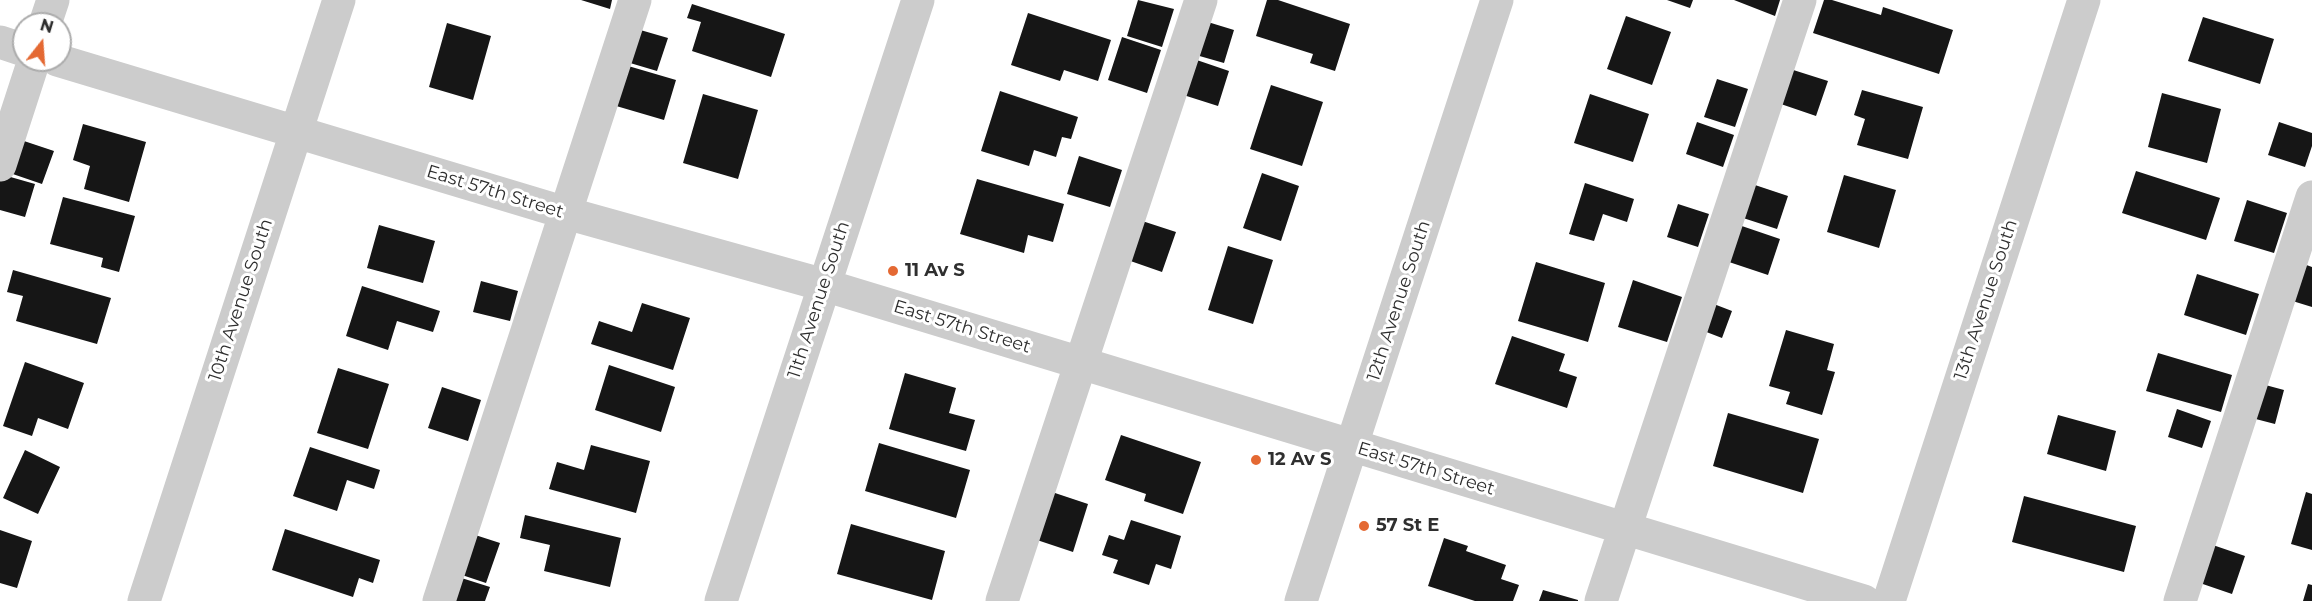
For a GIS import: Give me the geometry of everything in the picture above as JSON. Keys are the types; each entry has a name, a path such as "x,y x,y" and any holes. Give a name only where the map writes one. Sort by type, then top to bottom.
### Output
{"street":[{"name":"10th Avenue South","path":"144,601 339,0"},
{"path":"440,601 635,0"},
{"name":"11th Avenue South","path":"721,601 918,0"},
{"path":"1002,601 1201,0"},
{"name":"12th Avenue South","path":"1301,601 1497,0"},
{"path":"1601,601 1800,0"},
{"name":"13th Avenue South","path":"1889,601 2084,0"},
{"name":"East 57th Street","path":"72,65 566,213 824,285 1864,601"},
{"path":"0,165 30,72"},
{"path":"2180,601 2312,197"}],"building":[{"path":"581,0 612,0 610,9"},
{"path":"1138,0 1174,9 1162,47 1127,36"},
{"path":"1267,0 1278,0 1350,24 1335,71 1310,63 1313,54 1256,36"},
{"path":"1667,0 1693,0 1690,8"},
{"path":"1734,0 1780,0 1775,16"},
{"path":"1824,0 1832,0 1881,15 1883,7 1953,30 1939,74 1813,33"},
{"path":"692,4 785,34 771,77 692,51 701,22 687,18"},
{"path":"1028,13 1111,40 1098,81 1064,70 1060,81 1011,65"},
{"path":"1626,16 1671,32 1652,85 1607,69"},
{"path":"2203,17 2274,39 2260,84 2188,61"},
{"path":"1198,19 1234,30 1224,63 1189,53"},
{"path":"447,23 491,36 473,100 429,87"},
{"path":"630,27 668,38 657,71 620,60"},
{"path":"1122,37 1161,50 1147,93 1108,80"},
{"path":"1185,56 1229,71 1218,106 1174,92"},
{"path":"618,63 676,80 664,120 606,103"},
{"path":"1787,68 1828,81 1816,116 1775,102"},
{"path":"1717,79 1748,89 1735,127 1704,117"},
{"path":"1271,85 1323,102 1302,166 1250,149"},
{"path":"1862,90 1923,107 1908,159 1857,145 1865,119 1854,115"},
{"path":"1000,91 1078,117 1071,139 1062,137 1056,157 1034,150 1029,166 981,151"},
{"path":"2162,93 2221,109 2207,163 2148,147"},
{"path":"703,94 758,110 738,179 683,163"},
{"path":"1590,94 1649,114 1633,162 1574,143"},
{"path":"1697,122 1734,135 1723,167 1686,154"},
{"path":"2279,122 2312,133 2312,146 2305,167 2268,155"},
{"path":"83,124 146,142 129,202 84,189 90,166 73,160"},
{"path":"15,138 54,151 42,184 4,171"},
{"path":"1079,156 1122,170 1110,207 1067,194"},
{"path":"2136,171 2220,198 2206,240 2122,213"},
{"path":"1262,173 1299,186 1281,241 1243,228"},
{"path":"0,174 35,184 25,217 0,210"},
{"path":"1844,175 1896,190 1879,248 1827,232"},
{"path":"977,179 1064,204 1053,242 1028,235 1024,253 960,234"},
{"path":"1585,183 1634,199 1627,222 1603,214 1594,241 1569,234"},
{"path":"1752,184 1788,196 1777,229 1740,217"},
{"path":"63,197 135,216 119,272 101,267 103,258 50,244"},
{"path":"2247,200 2287,213 2274,253 2234,241"},
{"path":"1678,204 1709,214 1698,247 1667,237"},
{"path":"1133,218 1176,232 1162,272 1119,257"},
{"path":"1733,223 1780,239 1768,275 1720,259"},
{"path":"379,225 435,241 423,283 367,268"},
{"path":"1228,246 1273,260 1253,324 1208,310"},
{"path":"1536,262 1605,283 1588,342 1518,321"},
{"path":"2298,262 2312,267 2312,307 2286,299"},
{"path":"13,270 111,298 97,344 16,321 23,296 7,292"},
{"path":"2197,274 2259,294 2246,335 2184,315"},
{"path":"1633,280 1682,297 1667,342 1618,327"},
{"path":"481,281 518,291 510,321 473,312"},
{"path":"362,286 440,311 433,332 397,321 388,350 346,336"},
{"path":"1706,301 1732,311 1722,338 1696,328"},
{"path":"642,303 690,318 673,370 591,344 599,321 632,332"},
{"path":"1786,330 1834,344 1827,370 1835,372 1822,415 1786,404 1790,392 1769,386"},
{"path":"1512,336 1565,354 1559,371 1577,377 1567,408 1495,384"},
{"path":"2158,353 2232,375 2221,412 2146,391"},
{"path":"25,362 84,383 68,429 38,418 32,436 3,426"},
{"path":"609,365 675,387 661,432 595,410"},
{"path":"338,368 389,384 368,449 317,433"},
{"path":"905,373 956,388 949,413 975,420 966,451 889,429"},
{"path":"2258,383 2284,390 2275,424 2248,417"},
{"path":"442,387 481,400 468,441 428,428"},
{"path":"2177,409 2211,421 2202,448 2168,437"},
{"path":"1728,413 1819,439 1803,493 1713,466"},
{"path":"2058,415 2116,431 2106,471 2047,454"},
{"path":"1121,435 1201,462 1183,514 1144,501 1146,494 1105,480"},
{"path":"879,443 970,470 956,518 865,491"},
{"path":"591,445 650,461 636,513 549,489 557,462 584,470"},
{"path":"310,447 380,470 374,489 347,480 337,511 293,496"},
{"path":"25,450 60,467 38,514 3,498"},
{"path":"1046,490 1088,504 1073,552 1031,538"},
{"path":"2306,492 2312,494 2312,550 2291,544"},
{"path":"2024,496 2136,526 2124,572 2012,542"},
{"path":"525,515 621,538 610,587 544,571 550,545 520,538"},
{"path":"1131,520 1181,536 1171,569 1156,564 1149,585 1113,573 1118,560 1102,555 1109,535 1124,540"},
{"path":"851,524 945,551 932,600 837,574"},
{"path":"285,529 380,560 373,583 359,578 353,597 272,570"},
{"path":"0,530 32,541 17,588 0,583"},
{"path":"466,532 500,543 486,583 453,572"},
{"path":"1444,538 1468,546 1466,551 1506,565 1501,579 1519,585 1513,601 1475,601 1428,586"},
{"path":"2207,543 2245,556 2232,594 2194,581"},
{"path":"452,575 490,587 485,601 443,601"},
{"path":"2308,584 2312,585 2312,601 2303,601"},
{"path":"1543,590 1578,600 1578,601 1539,601"}],"place":[{"name":"11 Av S","path":"893,271"},
{"name":"12 Av S","path":"1256,460"},
{"name":"57 St E","path":"1364,526"}]}
